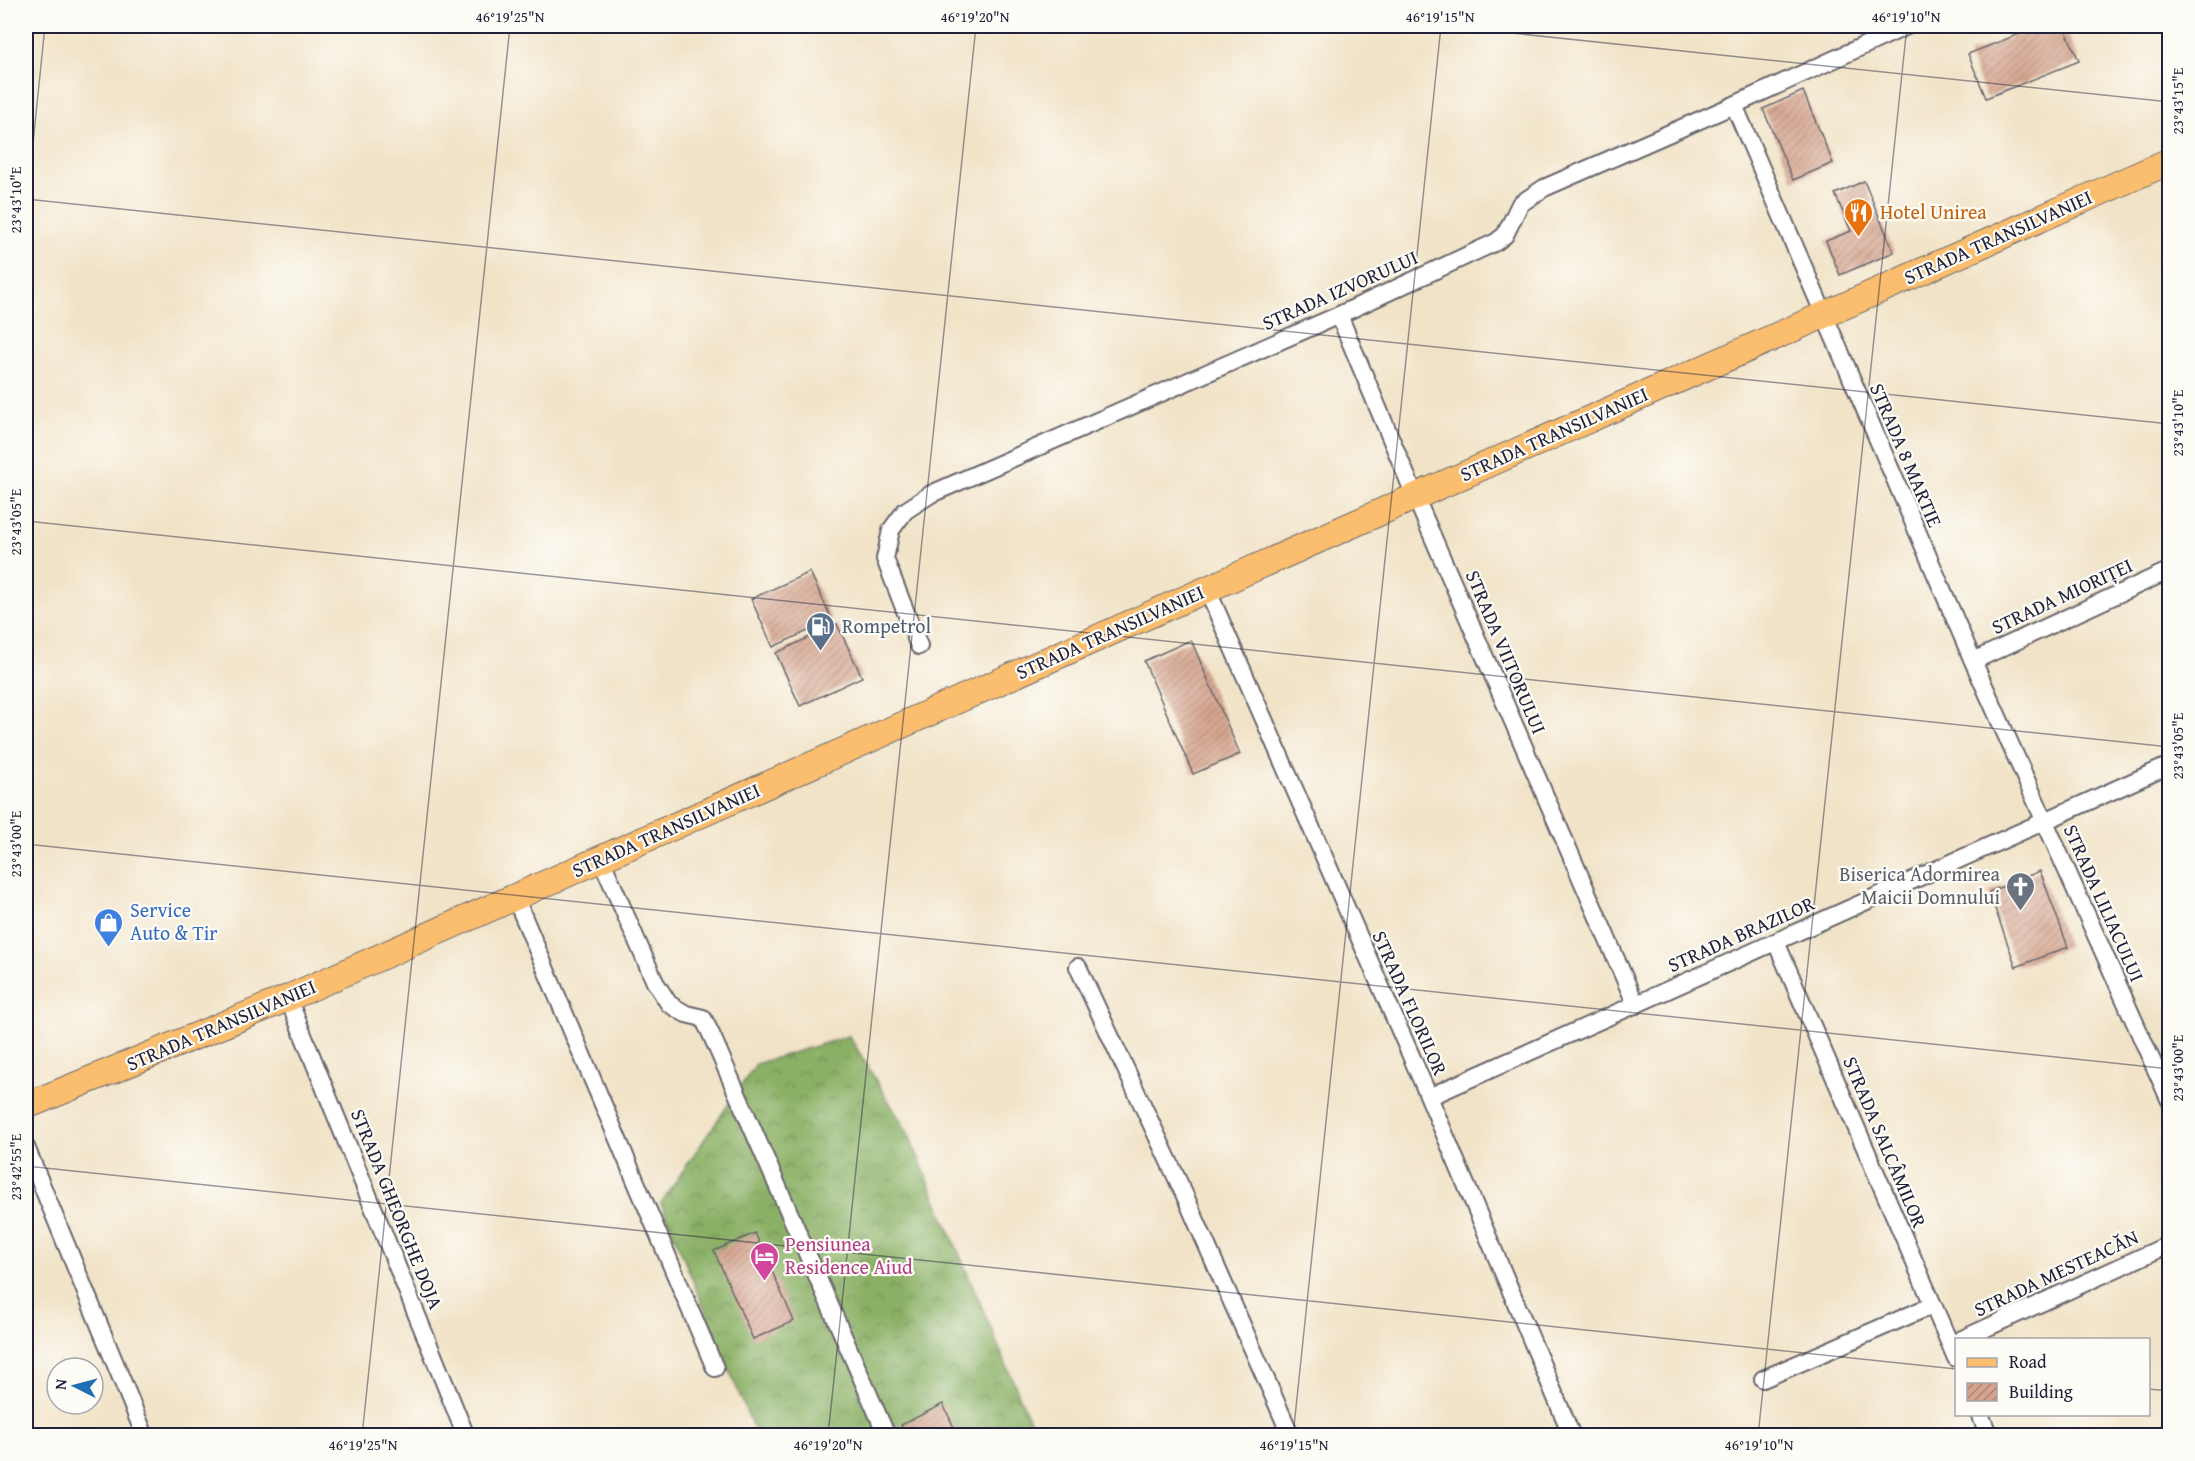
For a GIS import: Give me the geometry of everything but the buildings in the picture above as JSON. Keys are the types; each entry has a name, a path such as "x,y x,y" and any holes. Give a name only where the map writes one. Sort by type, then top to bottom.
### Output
{"main road":[{"name":"STRADA TRANSILVANIEI","path":"33,1100 99,1077 288,998 2169,161"}],"street":[{"name":"STRADA IZVORULUI","path":"919,646 885,559 891,530 905,511 931,494 1339,315 1496,242 1505,235 1520,204 1544,188 1907,26"},
{"name":"STRADA 8 MARTIE","path":"1734,105 1822,315 2043,820"},
{"name":"STRADA VIITORULUI","path":"1339,315 1636,1005"},
{"name":"STRADA MIORIȚEI","path":"1973,661 2169,570"},
{"name":"STRADA FLORILOR","path":"1207,589 1429,1097 1572,1436"},
{"name":"STRADA BRAZILOR","path":"1429,1097 2169,765"},
{"name":"STRADA LILIACULUI","path":"2043,820 2162,1061 2169,1101"},
{"path":"601,859 655,982 669,1004 686,1014 703,1018 711,1034 887,1436"},
{"path":"515,897 715,1368"},
{"name":"STRADA SALCÂMILOR","path":"1776,942 1933,1305 1955,1344"},
{"path":"1078,967 1161,1144 1291,1436"},
{"name":"STRADA GHEORGHE DOJA","path":"288,998 466,1436"},
{"path":"26,1147 146,1436"},
{"name":"STRADA MESTEACĂN","path":"1973,1338 2169,1244"},
{"path":"1763,1379 1933,1305"},
{"path":"1981,1416 1989,1436"},
{"path":"2160,1436 2169,1432"}],"green space":[{"path":"849,1036 908,1133 1036,1435 756,1435 661,1203 756,1064"}],"place":[{"name":"Hotel Unirea","path":"1859,238"},
{"name":"Rompetrol","path":"821,652"},
{"name":"Biserica Adormirea Maicii Domnului","path":"2021,912"},
{"name":"Service Auto & Tir","path":"109,948"},
{"name":"Pensiunea Residence Aiud","path":"764,1282"}]}
